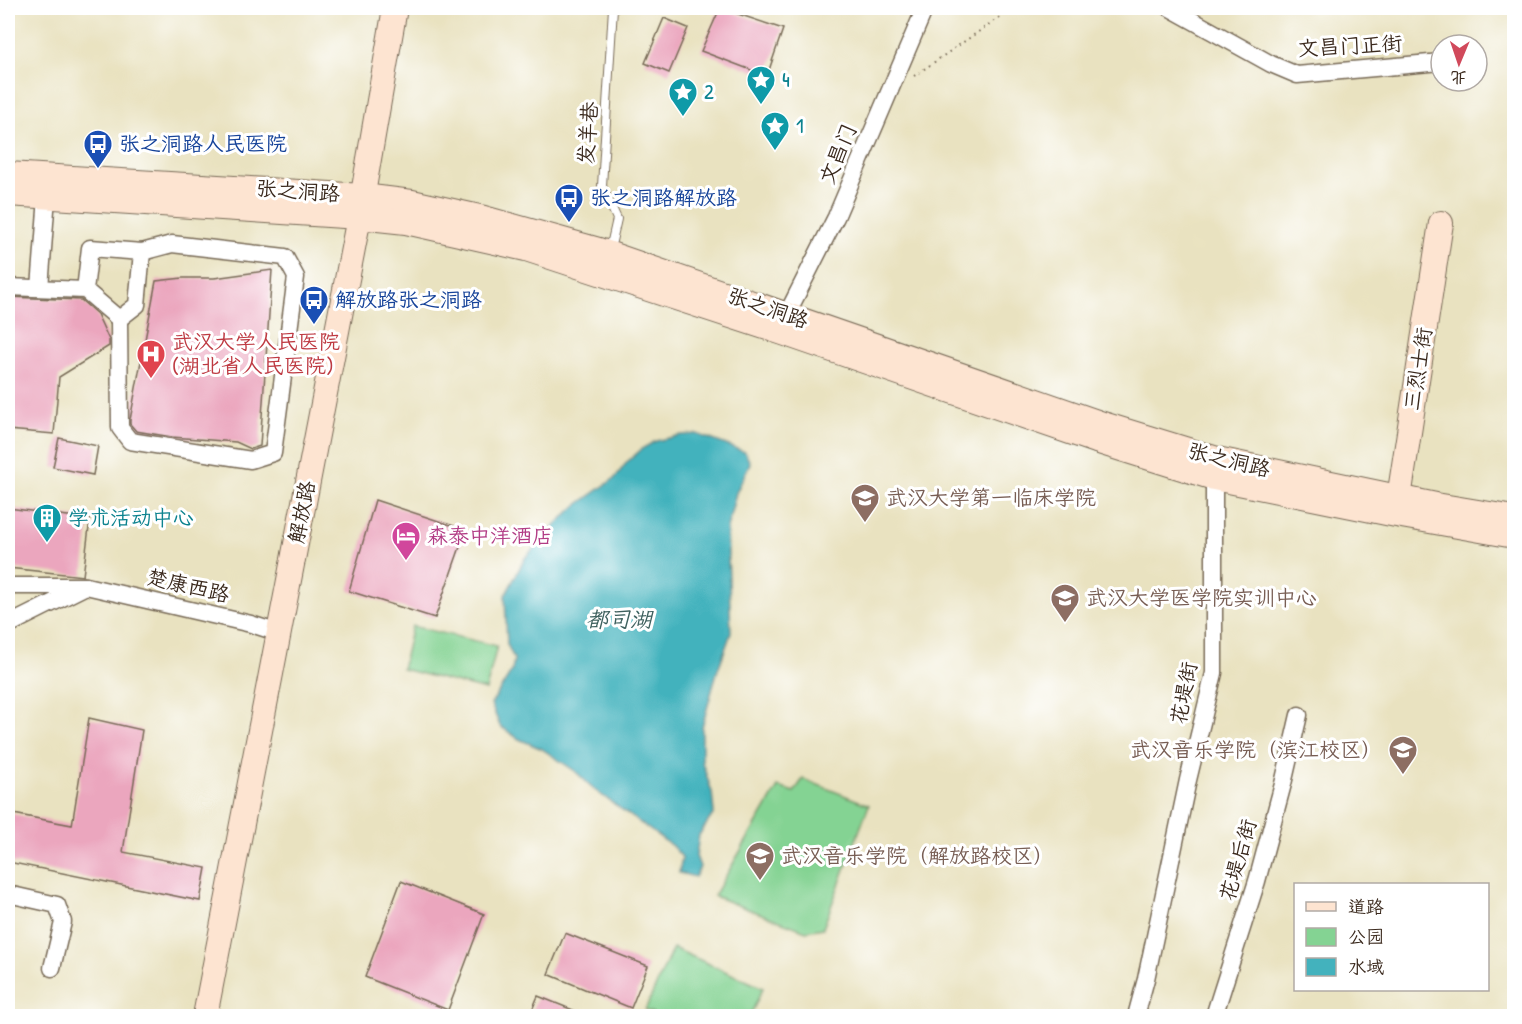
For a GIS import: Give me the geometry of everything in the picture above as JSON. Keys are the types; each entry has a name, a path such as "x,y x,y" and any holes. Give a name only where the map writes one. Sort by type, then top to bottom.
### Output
{"main road":[{"name":"解放路","path":"205,1017 361,207 395,8"},
{"name":"张之洞路","path":"8,174 361,207 406,222 526,249 780,332 1096,441 1214,478 1398,506 1515,518"},
{"name":"张之洞路","path":"8,194 361,207 412,202 484,218 599,250 1103,424 1217,459 1515,536"},
{"name":"三烈士街","path":"1398,506 1441,223"}],"street":[{"name":"文昌门","path":"787,314 836,217 925,8"},
{"name":"文昌门正街","path":"1170,8 1271,64 1297,75 1429,63"},
{"path":"40,288 46,197"},
{"path":"8,287 85,290 118,319 120,428 130,441 251,460 273,453 296,277 285,257 172,244 142,252 90,248 85,290"},
{"path":"118,319 142,306 142,252"},
{"name":"花堤街","path":"1136,1017 1188,780 1214,674 1214,478"},
{"name":"楚康西路","path":"8,586 86,586 251,624 279,633"},
{"path":"8,625 86,586"},
{"name":"花堤后街","path":"1214,1017 1257,880 1299,715"},
{"path":"8,894 57,905 63,922 52,968"}],"lane":[{"name":"发羊巷","path":"599,250 612,241 617,219 602,186 613,8"}],"path":[{"path":"912,77 1013,8"}],"green space":[{"path":"412,626 497,646 486,690 402,669"},
{"path":"803,779 869,805 823,928 806,931 714,896 778,787 794,792"},
{"path":"673,948 763,988 750,1016 659,1016 645,1010"}],"water":[{"name":"都司湖","path":"697,434 745,452 750,463 736,493 727,528 731,633 717,672 702,727 702,762 712,792 714,813 699,835 696,856 700,867 695,877 679,873 682,857 672,846 596,791 575,771 542,749 519,739 500,726 491,704 512,671 514,659 507,644 505,596 525,558 553,527 577,505 615,478 627,462 643,448 656,441"}],"building":[{"path":"720,8 783,29 767,76 701,51"},
{"path":"664,18 688,28 669,73 645,63"},
{"path":"272,270 260,446 251,449 236,442 172,437 136,431 130,424 130,420 156,281 214,278"},
{"path":"8,297 81,300 97,314 109,340 109,346 59,377 54,434 8,430"},
{"path":"59,438 98,446 93,475 53,467"},
{"name":"森泰中洋酒店","path":"375,500 466,530 435,618 349,591"},
{"name":"学术活动中心","path":"8,508 90,519 83,576 8,568"},
{"path":"89,718 142,730 123,852 206,868 200,901 8,862 8,813 72,825"},
{"path":"401,881 484,914 448,1010 365,977"},
{"path":"565,933 648,966 631,1008 548,974"},
{"path":"538,996 588,1016 588,1017 529,1017"}],"place":[{"name":"4","path":"761,106"},
{"name":"2","path":"683,118"},
{"name":"1","path":"775,152"},
{"name":"张之洞路人民医院","path":"98,170"},
{"name":"张之洞路解放路","path":"569,224"},
{"name":"解放路张之洞路","path":"314,326"},
{"name":"武汉大学人民医院 (湖北省人民医院)","path":"151,380"},
{"name":"武汉大学第一临床学院","path":"865,524"},
{"name":"学术活动中心","path":"47,544"},
{"name":"森泰中洋酒店","path":"406,562"},
{"name":"武汉大学医学院实训中心","path":"1065,624"},
{"name":"武汉音乐学院（滨江校区）","path":"1403,776"},
{"name":"武汉音乐学院（解放路校区）","path":"760,882"}]}
